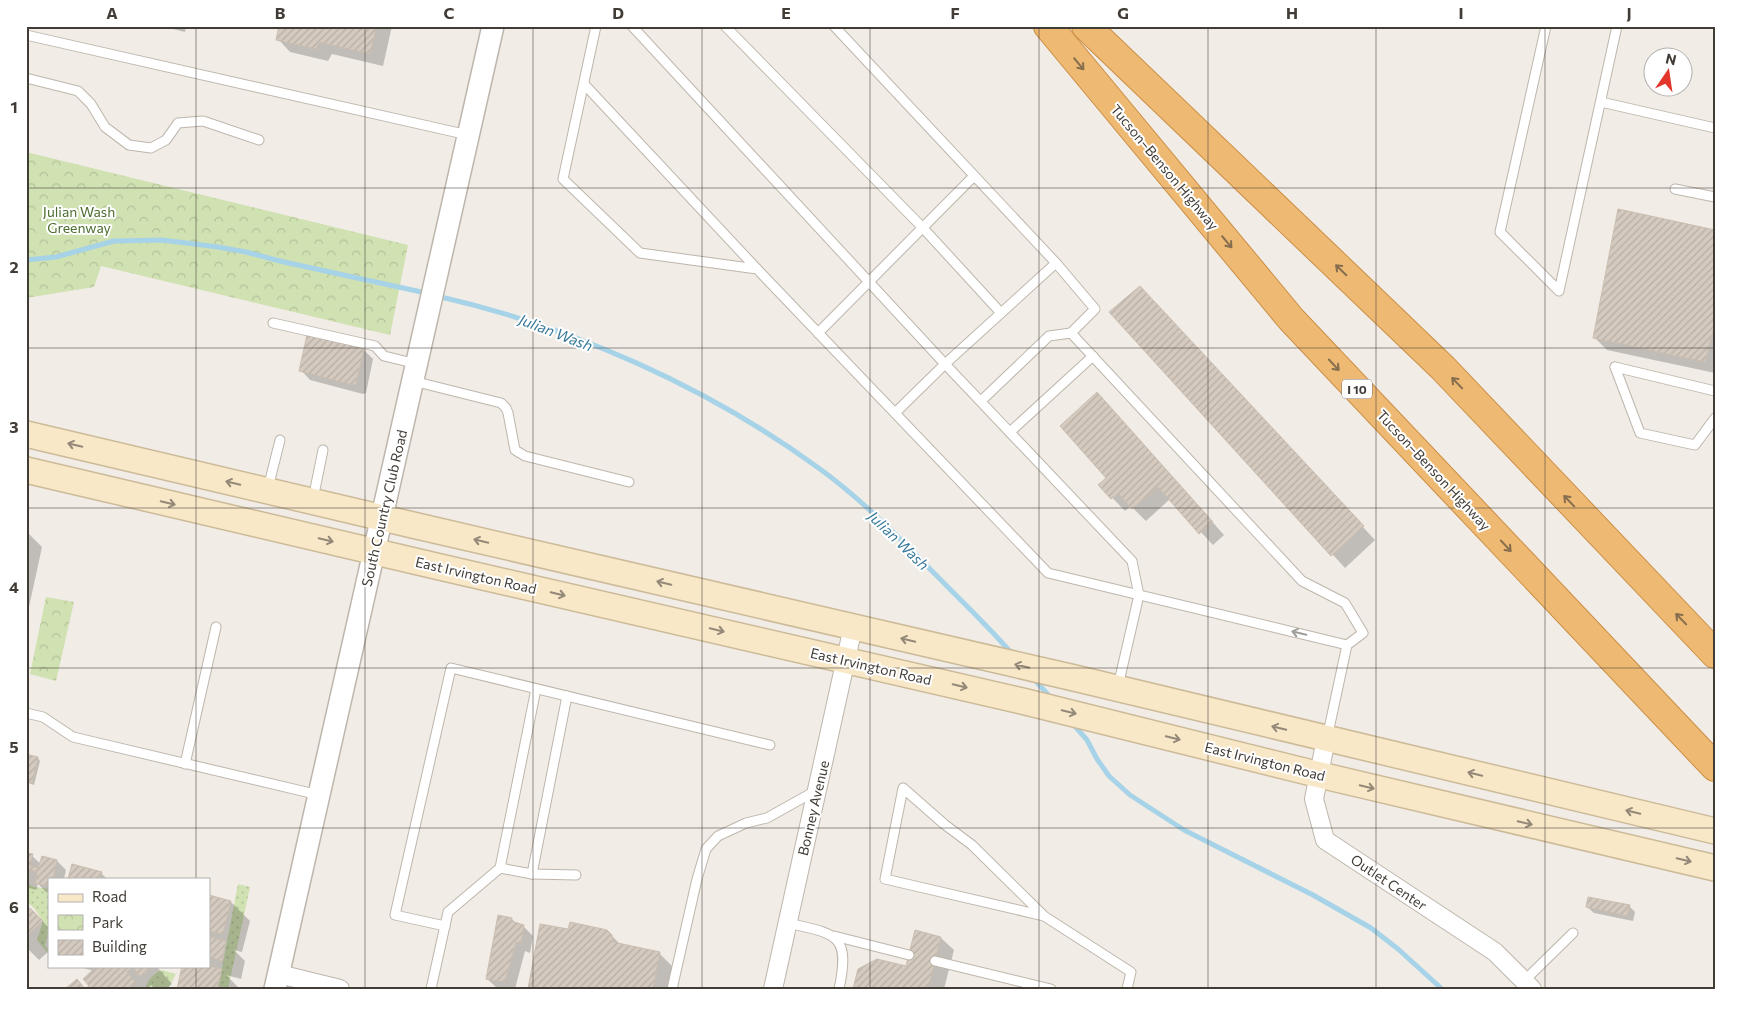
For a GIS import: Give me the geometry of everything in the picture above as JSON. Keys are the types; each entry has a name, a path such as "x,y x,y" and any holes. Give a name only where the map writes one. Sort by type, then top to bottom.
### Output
{"highway":[{"name":"Tucson–Benson Highway","path":"1048,26 1291,319 1715,768"},
{"path":"1086,26 1443,368 1715,654"}],"main road":[{"path":"26,434 1070,677 1715,831"},
{"name":"East Irvington Road","path":"26,470 374,552 1022,700 1320,776 1715,868"}],"street":[{"name":"South Country Club Road","path":"277,981 493,26"},
{"name":"Bonney Avenue","path":"773,989 853,627"},
{"name":"Outlet Center","path":"1326,739 1314,799 1325,840 1495,952 1528,985"},
{"path":"277,981 340,989"}],"lane":[{"path":"596,26 562,179 640,253 758,269"},
{"path":"632,26 945,364 1132,561 1139,595 1118,689"},
{"path":"726,26 923,228 1001,313"},
{"path":"834,26 1056,263 1095,309 1071,333 1049,336 981,401"},
{"path":"1546,26 1500,232 1559,291 1617,26"},
{"path":"26,35 468,135"},
{"path":"26,78 78,91 91,104 105,127 129,145 151,148 166,140 178,124 204,121 259,140"},
{"path":"584,84 1048,574 1347,645"},
{"path":"1601,102 1715,128"},
{"path":"818,333 974,176"},
{"path":"1674,189 1715,198"},
{"path":"895,413 945,364 1056,263"},
{"path":"273,324 375,346 384,356 415,373 501,403 508,413 515,450 525,456 630,482"},
{"path":"1071,333 1302,581 1345,603 1363,633 1347,645 1326,739"},
{"path":"1010,432 1093,356"},
{"path":"1715,391 1615,366 1640,433 1695,446 1715,418"},
{"path":"268,491 280,440"},
{"path":"312,501 323,450"},
{"path":"186,764 216,627"},
{"path":"445,926 395,915 451,668 770,745"},
{"path":"431,989 448,912 500,868 536,688"},
{"path":"532,874 567,696"},
{"path":"26,713 43,717 73,737 320,795"},
{"path":"1044,916 885,879 903,788 944,824 972,845 1044,916 1131,972 1127,989"},
{"path":"672,989 697,879 706,849 718,836 746,823 767,818 817,790"},
{"path":"500,868 532,874 576,876"},
{"path":"788,923 909,955"},
{"path":"1528,985 1573,933"},
{"path":"833,936 839,943 843,953 843,968 839,989"},
{"path":"935,961 1051,989"}],"green space":[{"name":"Julian Wash Greenway","path":"26,152 408,245 390,335 101,266 94,287 26,298"},
{"path":"46,597 74,602 56,681 30,674"},
{"path":"238,884 250,887 228,989 218,989"},
{"path":"26,885 48,889 48,932 45,946 48,949 48,954 37,940 43,921 27,902"},
{"path":"161,970 176,974 168,989 145,989 151,978"}],"building":[{"path":"279,26 377,26 370,54 319,42 316,49 276,40"},
{"path":"1618,209 1715,230 1715,324 1705,362 1593,338"},
{"path":"1140,286 1364,526 1331,556 1109,312"},
{"path":"307,335 364,348 356,384 353,385 299,371"},
{"path":"1097,392 1213,522 1199,534 1158,487 1132,509 1118,493 1111,499 1098,485 1106,478 1060,426"},
{"path":"26,754 38,757 32,783 26,781"},
{"path":"26,853 33,854 30,866 38,868 42,856 57,860 53,878 48,878 48,886 35,883 37,872 30,870 26,881"},
{"path":"72,864 102,872 100,878 68,878"},
{"path":"210,895 231,901 223,934 210,931"},
{"path":"1588,897 1630,905 1627,916 1586,907"},
{"path":"30,908 43,921 26,936 26,912"},
{"path":"498,915 512,918 511,921 524,925 521,944 516,942 505,982 486,979"},
{"path":"570,922 607,930 612,935 613,942 660,952 653,989 528,989 540,924 568,929"},
{"path":"915,930 941,937 928,989 853,989 858,969 877,959 906,966"},
{"path":"210,937 226,941 222,961 210,957"},
{"path":"210,966 222,969 217,989 177,989 182,968 210,968"},
{"path":"95,968 131,968 127,972 136,983 129,989 85,989 89,986 83,979"},
{"path":"133,968 150,968 140,976"},
{"path":"77,979 85,989 65,989"}],"waterway":[{"name":"Julian Wash","path":"26,260 56,257 114,241 162,240 246,252 426,293"},
{"name":"Julian Wash","path":"437,296 488,309 538,325 637,363 685,386 777,439 836,481 867,508 940,579 1013,655"},
{"path":"1033,678 1051,698"},
{"path":"1073,724 1087,740 1109,776 1130,795 1184,830 1313,895 1371,928 1398,949 1442,989"}]}
